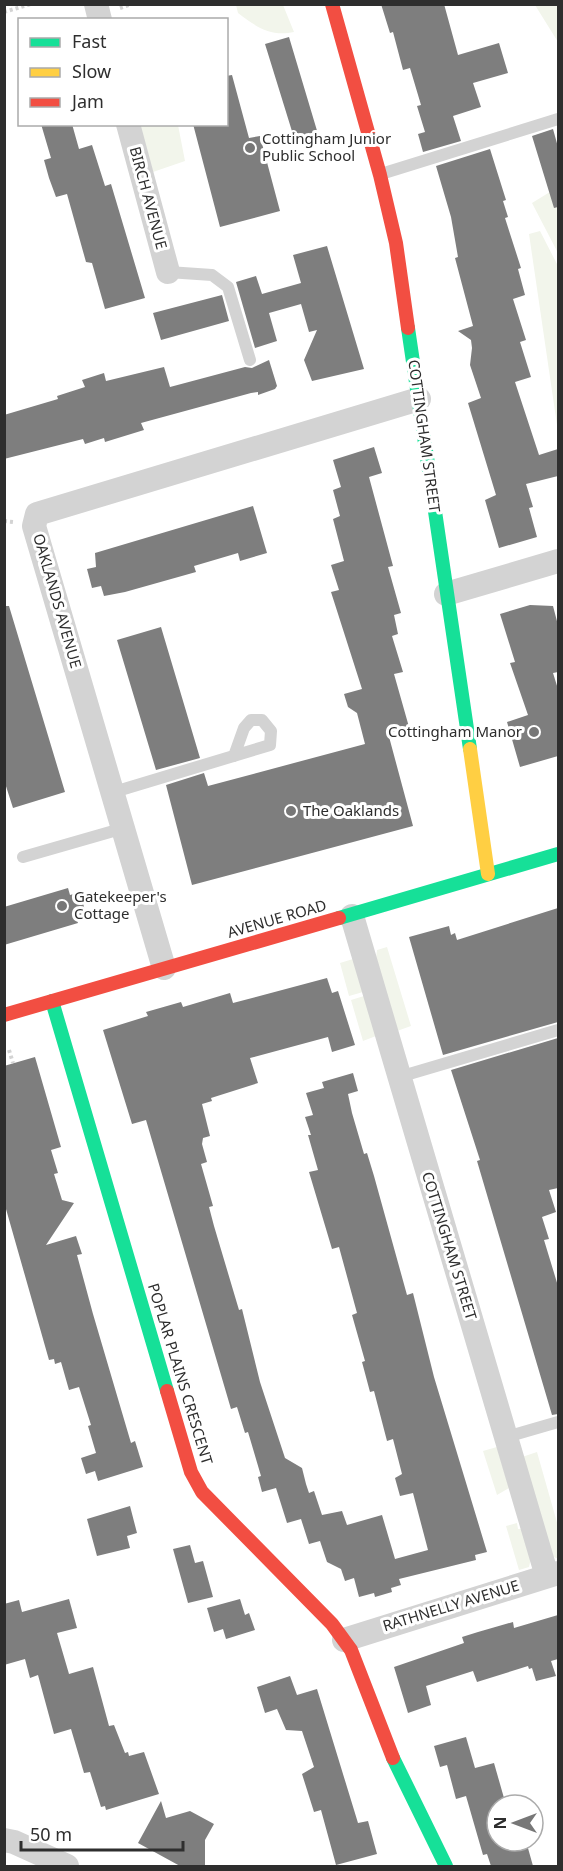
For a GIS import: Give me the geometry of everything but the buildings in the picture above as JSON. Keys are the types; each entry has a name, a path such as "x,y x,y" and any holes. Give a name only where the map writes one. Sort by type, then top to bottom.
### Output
{"street":[{"name":"COTTINGHAM STREET","path":"332,4 380,175 396,243 488,874"},
{"name":"BIRCH AVENUE","path":"129,126 168,272"},
{"name":"OAKLANDS AVENUE","path":"164,968 34,526 37,514 419,399"},
{"path":"446,594 558,561"},
{"name":"AVENUE ROAD","path":"4,1015 352,916 558,854"},
{"name":"COTTINGHAM STREET","path":"352,916 506,1437 553,1574"},
{"name":"POPLAR PLAINS CRESCENT","path":"52,1001 191,1472 202,1492 344,1640 358,1664 396,1765 446,1866"},
{"name":"RATHNELLY AVENUE","path":"344,1640 553,1574"},
{"path":"4,1840 14,1842 67,1866"}],"lane":[{"path":"380,175 558,119"},
{"path":"168,272 212,275 228,287 250,360"},
{"path":"114,792 234,756"},
{"path":"23,857 124,828"},
{"path":"399,1077 558,1029"},
{"path":"506,1437 558,1422"}],"path":[{"path":"4,12 31,4"},
{"path":"105,11 132,4"},
{"path":"9,1050 13,1063"}],"shaded area":[{"path":"236,5 283,5 294,32 278,33 264,30 238,13"},
{"path":"535,5 558,5 558,42"},
{"path":"140,126 178,126 185,161 153,172"},
{"path":"558,187 558,253 532,203"},
{"path":"540,231 558,266 557,425 529,234"},
{"path":"387,947 411,1026 397,1031 376,959 377,950"},
{"path":"353,959 363,992 349,996 340,963"},
{"path":"364,996 376,1036 363,1041 351,1000"},
{"path":"497,1447 509,1488 497,1495 483,1451"},
{"path":"537,1452 558,1526 558,1558 552,1556 522,1457"},
{"path":"517,1523 518,1529 522,1529 531,1558 529,1567 519,1570 506,1526"}],"traffic: fast":[{"path":"408,328 470,749"},
{"path":"339,918 558,854"},
{"path":"52,1001 167,1391"},
{"path":"393,1758 446,1866"}],"traffic: slow":[{"path":"470,749 488,874"}],"traffic: jam":[{"path":"332,4 380,175 396,243 408,328"},
{"path":"4,1015 339,918"},
{"path":"167,1391 191,1472 202,1492 332,1624 351,1650 393,1758"}],"place":[{"name":"Cottingham Junior Public School","path":"250,148"},
{"name":"Cottingham Manor","path":"534,732"},
{"name":"The Oaklands","path":"291,811"},
{"name":"Gatekeeper's Cottage","path":"62,906"}]}
